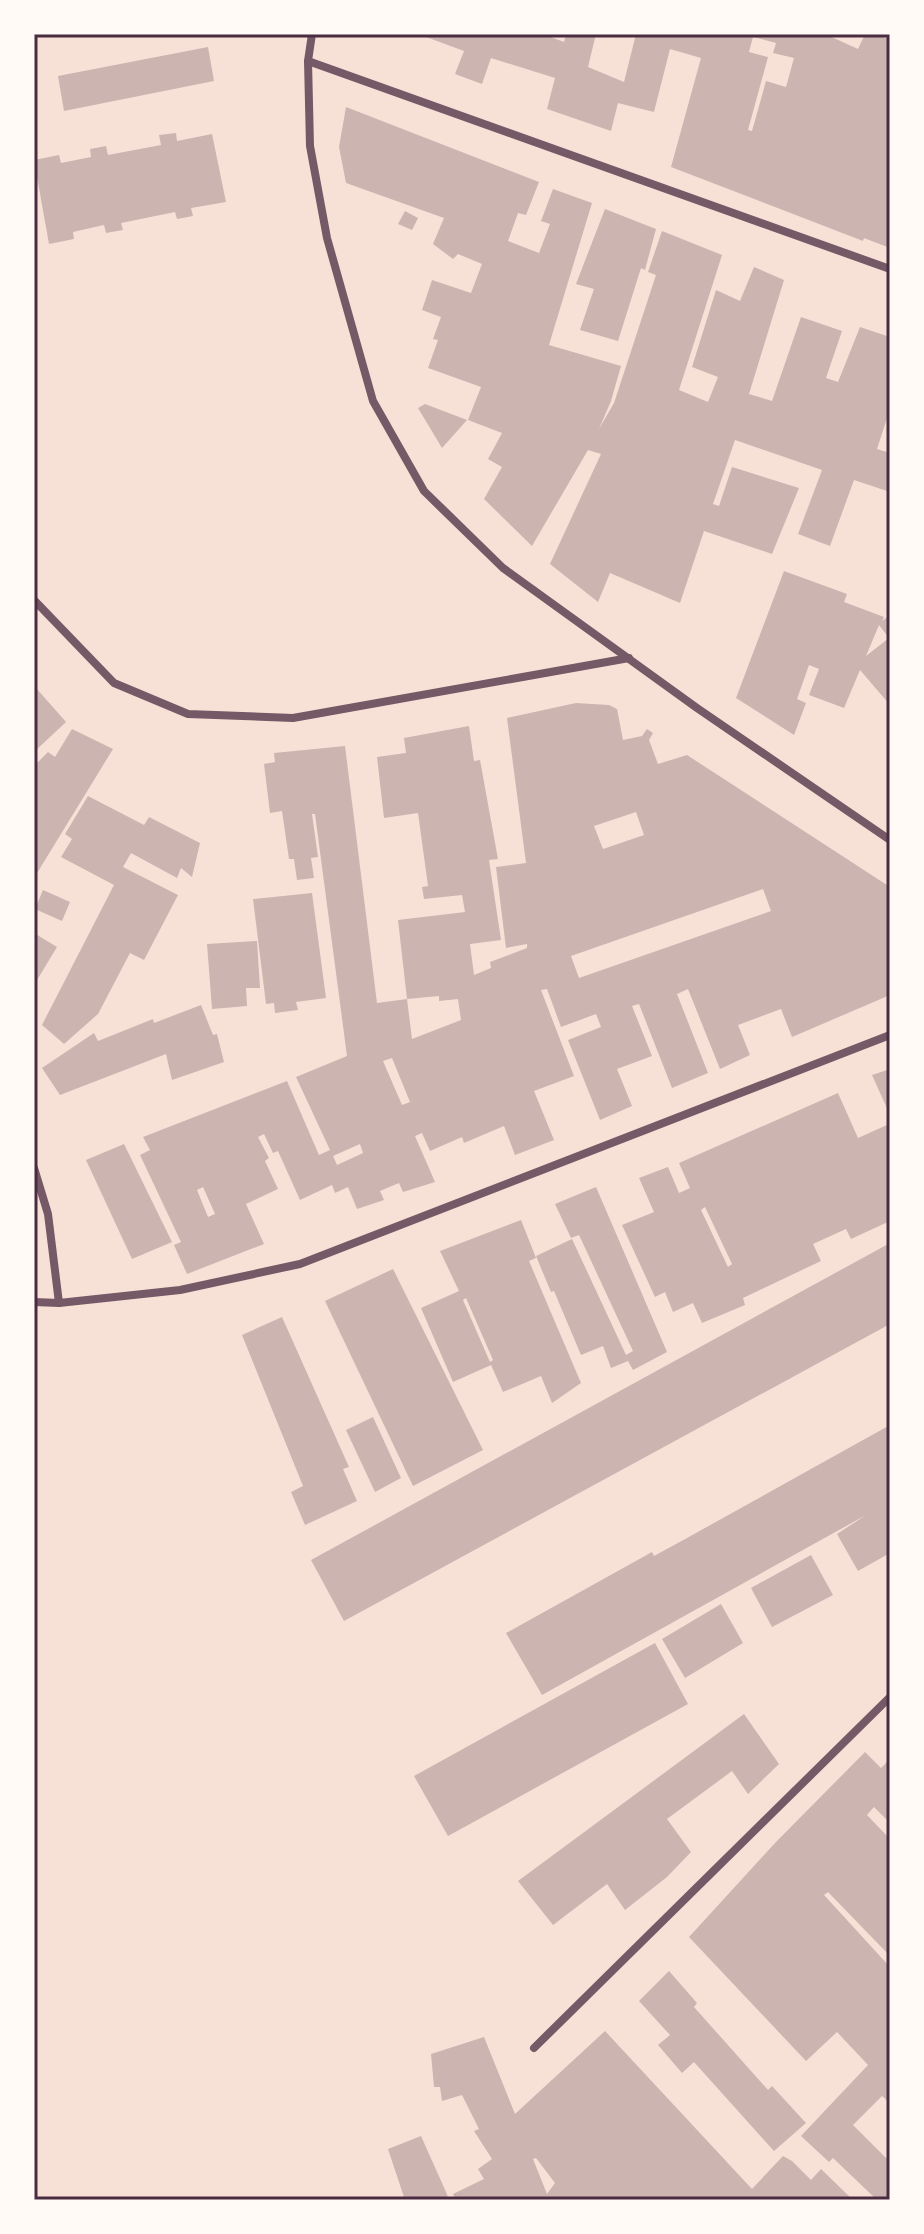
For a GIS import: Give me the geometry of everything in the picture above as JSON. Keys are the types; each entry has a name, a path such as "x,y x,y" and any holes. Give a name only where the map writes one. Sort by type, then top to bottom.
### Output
{"street":[{"path":"312,34 308,61 310,146 324,223 373,401 424,491 503,568 697,708 890,840"},
{"path":"308,61 890,269"},
{"path":"34,600 114,683 188,714 293,718 629,658"},
{"path":"34,1302 59,1303 180,1290 300,1264 890,1035"},
{"path":"34,1168 48,1214 59,1303"},
{"path":"534,2048 890,1697"}],"building":[{"path":"418,34 543,34 564,42 566,34 596,34 588,67 624,82 636,34 825,34 858,49 865,34 878,34 890,40 890,248 864,238 863,241 671,167 701,58 670,49 654,112 618,103 611,131 547,109 555,78 491,58 482,84 455,74 464,51","holes":["753,37 776,43 773,53 794,58 786,87 766,81 752,131 748,130 768,57 749,52"]},
{"path":"208,47 214,81 64,111 58,76"},
{"path":"346,107 539,182 526,215 518,213 508,241 539,253 550,224 541,221 553,189 592,203 549,345 621,366 599,429 614,403 656,275 648,272 662,231 722,255 679,390 708,402 718,377 692,367 716,290 740,301 754,267 784,280 749,394 772,401 801,317 842,331 826,378 838,382 860,327 890,337 890,409 877,449 890,453 890,492 854,480 830,546 798,534 822,470 735,440 713,504 719,506 732,467 799,488 772,554 704,531 680,603 610,573 598,602 550,564 601,454 588,450 532,546 484,499 502,467 488,459 502,433 468,420 481,387 428,368 438,340 433,339 441,317 422,310 432,280 471,293 482,264 458,254 453,259 433,244 444,218 346,183 339,147"},
{"path":"176,133 177,141 212,134 226,202 191,208 193,216 177,219 175,212 121,223 123,230 106,233 104,225 73,232 74,239 49,244 34,160 59,155 61,163 91,157 90,149 106,146 108,155 161,145 159,135"},
{"path":"605,209 656,229 645,270 641,268 618,341 580,330 594,289 576,284"},
{"path":"405,211 418,218 412,230 398,224"},
{"path":"425,404 467,420 442,448 418,408"},
{"path":"784,571 847,594 844,602 884,617 882,621 890,615 890,705 860,670 844,708 809,695 819,669 809,665 797,699 806,703 794,735 736,698","holes":["879,625 889,638 866,656"]},
{"path":"34,689 66,722 34,752"},
{"path":"576,703 609,705 617,709 623,740 642,736 647,729 653,733 649,740 658,764 687,755 890,887 890,995 792,1037 781,1009 738,1025 750,1055 720,1069 688,989 677,994 708,1073 672,1088 639,1004 632,1006 652,1056 617,1069 632,1106 600,1120 568,1040 601,1027 596,1014 561,1027 547,989 541,990 574,1076 534,1091 554,1140 515,1155 504,1126 464,1143 462,1137 430,1151 422,1133 415,1136 435,1182 403,1192 399,1183 380,1191 384,1200 357,1209 348,1187 335,1193 332,1185 300,1200 278,1151 273,1153 264,1134 258,1137 269,1158 265,1161 278,1189 246,1204 264,1244 187,1274 174,1245 181,1242 140,1155 150,1150 143,1137 287,1081 319,1155 330,1150 296,1077 347,1056 315,814 312,814 318,857 311,858 314,878 297,880 294,859 289,859 282,811 270,813 264,764 275,762 274,753 345,746 377,1003 407,999 398,920 465,912 462,895 424,899 422,887 428,886 418,813 384,818 377,757 406,753 404,738 469,726 474,761 480,760 498,859 489,860 501,940 470,944 474,975 491,968 490,962 527,948 527,944 506,948 496,867 526,863 507,718","holes":["636,812 644,835 603,849 594,826","763,889 771,911 579,978 571,956","439,996 439,1001 458,999 461,1020 412,1039 407,999","392,1058 410,1102 402,1105 383,1061","360,1144 363,1153 337,1165 333,1156","203,1187 215,1214 208,1217 197,1190"]},
{"path":"72,729 113,749 34,878 34,766 48,752 55,757"},
{"path":"88,796 144,825 149,817 200,843 192,877 181,868 177,878 131,853 123,867 178,895 144,960 130,953 98,1014 64,1044 42,1025 114,885 61,857 72,839 65,834"},
{"path":"43,890 70,902 62,921 35,909"},
{"path":"312,893 326,998 296,1002 298,1010 275,1013 274,1003 266,1004 253,899"},
{"path":"34,933 57,947 34,985"},
{"path":"257,941 260,988 246,988 247,1006 212,1009 207,944"},
{"path":"201,1005 213,1035 217,1034 224,1062 172,1080 166,1054 60,1095 42,1068 94,1033 98,1041 153,1019 154,1023"},
{"path":"890,1069 890,1115 872,1075"},
{"path":"838,1093 858,1138 887,1125 890,1133 890,1221 851,1239 846,1229 813,1244 821,1261 743,1298 745,1305 702,1323 693,1303 673,1312 665,1292 655,1297 622,1225 654,1212 639,1178 668,1167 679,1193 690,1188 679,1163","holes":["705,1207 732,1264 728,1267 701,1210"]},
{"path":"124,1144 172,1242 132,1259 86,1160"},
{"path":"596,1187 667,1352 633,1370 628,1361 611,1368 603,1346 581,1355 536,1256 572,1239 626,1355 633,1351 579,1235 571,1238 555,1204"},
{"path":"521,1220 536,1258 529,1261 581,1383 552,1403 541,1376 503,1392 491,1365 453,1382 421,1308 459,1291 440,1251","holes":["466,1298 493,1360 490,1362 463,1300"]},
{"path":"890,1243 890,1324 344,1621 311,1560"},
{"path":"393,1269 483,1450 413,1486 325,1301"},
{"path":"282,1317 349,1467 343,1469 357,1501 305,1525 291,1492 303,1486 242,1335"},
{"path":"373,1417 401,1478 375,1492 346,1430"},
{"path":"890,1425 890,1553 858,1571 837,1534 866,1515 542,1695 506,1633 652,1552 654,1556"},
{"path":"811,1555 833,1595 772,1627 751,1588"},
{"path":"721,1604 743,1643 685,1678 662,1639"},
{"path":"655,1643 688,1704 448,1836 414,1776"},
{"path":"744,1714 779,1764 748,1794 732,1771 667,1819 691,1852 667,1877 625,1910 607,1884 553,1925 518,1881"},
{"path":"865,1752 881,1768 890,1759 890,1823 874,1807 867,1815 890,1839 890,1956 828,1892 824,1895 890,1967 890,2103 882,2096 853,2125 886,2158 890,2154 890,2200 877,2200 833,2158 829,2162 801,2136 868,2065 837,2032 806,2061 689,1937 775,1843"},
{"path":"669,1971 697,2003 694,2007 768,2090 772,2086 806,2123 774,2151 694,2062 682,2073 658,2045 670,2035 639,2001"},
{"path":"605,2031 752,2189 783,2156 811,2180 821,2169 853,2200 746,2200 743,2197 740,2200 456,2200 453,2194 484,2179 478,2169 492,2159 474,2131 479,2129 462,2095 442,2101 440,2087 434,2087 431,2054 484,2037 515,2114","holes":["536,2158 555,2183 547,2194 533,2159"]},
{"path":"421,2136 449,2200 405,2200 388,2149"}]}
